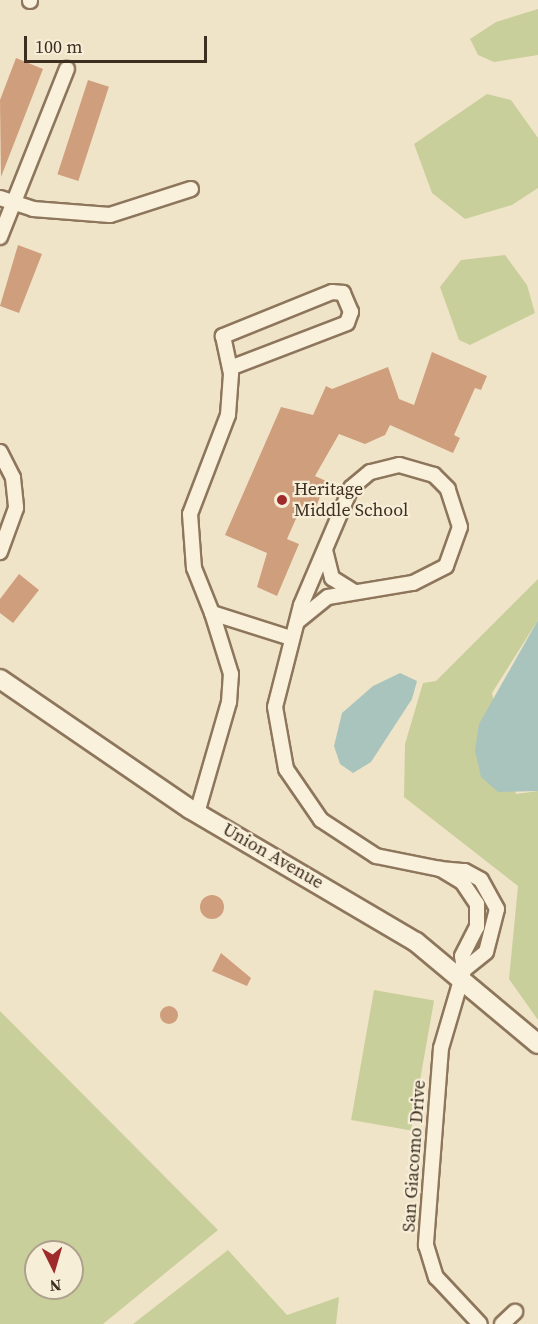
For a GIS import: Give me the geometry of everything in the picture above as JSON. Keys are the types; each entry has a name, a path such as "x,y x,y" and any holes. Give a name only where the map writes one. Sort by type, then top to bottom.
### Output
{"street":[{"path":"0,237 6,201 67,69"},
{"path":"6,201 110,215 191,189"},
{"path":"197,813 230,693 225,646 198,585 189,525 196,494 228,414 230,368 227,333 332,292 347,298 347,323 230,368"},
{"path":"0,453 16,491 14,524 0,552"},
{"path":"298,621 328,597 352,591 413,583 446,566 460,527 448,489 416,467 399,465 370,472 351,488 291,638 274,707 282,756 301,796 333,831 359,849 440,869 465,871 481,880 497,909 486,952 463,973"},
{"path":"325,550 332,578 352,591"},
{"path":"212,613 291,638"},
{"name":"Union Avenue","path":"0,679 197,813 337,893 463,973 538,1044"},
{"name":"San Giacomo Drive","path":"440,869 462,882 477,904 477,927 462,956 463,973 441,1048 426,1245 436,1276 480,1324"},
{"path":"502,1324 515,1312"}],"green space":[{"path":"538,9 538,55 494,62 478,55 470,39 496,22"},
{"path":"487,94 511,100 538,138 538,188 512,205 465,219 432,193 414,144"},
{"path":"505,255 527,285 535,313 470,345 459,340 440,287 461,260"},
{"path":"538,579 538,620 492,693 516,794 538,791 538,1020 509,979 518,886 404,797 405,744 423,683 436,681"},
{"path":"374,990 434,1001 411,1131 351,1120"},
{"path":"0,1011 218,1230 103,1324 0,1324"},
{"path":"228,1250 287,1315 339,1297 336,1324 133,1324"}],"water":[{"path":"538,620 538,791 498,792 481,777 475,750 479,724"},
{"path":"400,673 417,681 412,699 371,762 353,773 340,764 334,746 342,713 373,686"}],"building":[{"path":"16,58 43,69 1,177 0,100"},
{"path":"88,80 109,87 78,181 57,174"},
{"path":"18,245 42,254 19,313 0,306"},
{"path":"432,352 487,376 481,390 475,388 454,435 460,438 453,453 390,425 385,435 365,444 339,434 315,476 326,481 315,510 310,516 299,512 287,539 299,544 277,596 257,587 267,553 225,535 281,407 313,415 326,386 332,389 388,367 399,399 414,405"},
{"path":"19,574 39,590 13,623 0,613 0,599"},
{"path":"212,895 221,898 224,907 221,916 212,919 203,916 200,907 203,898"},
{"path":"221,953 251,978 247,986 212,971"},
{"path":"169,1006 175,1009 178,1015 175,1021 169,1024 163,1021 160,1015 163,1009"}],"place":[{"name":"Heritage Middle School","path":"282,500"}]}
